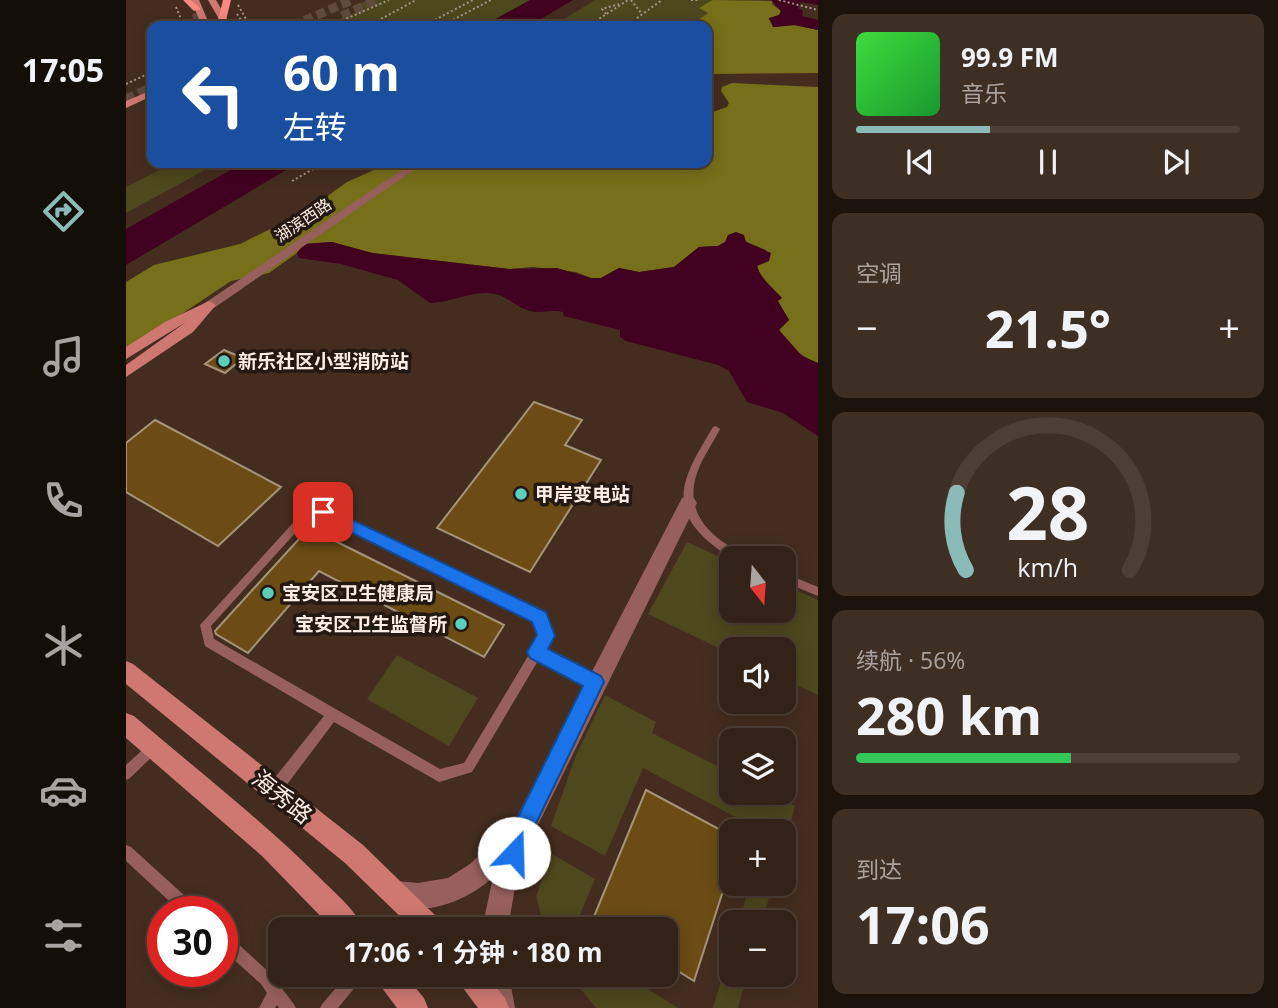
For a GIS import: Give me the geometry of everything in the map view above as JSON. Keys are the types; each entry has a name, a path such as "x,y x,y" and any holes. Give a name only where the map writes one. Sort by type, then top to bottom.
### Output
{"main road":[{"path":"187,0 196,4 204,21"},
{"path":"212,0 224,21"},
{"path":"225,21 228,0"},
{"path":"126,96 147,86"},
{"path":"126,106 147,96"},
{"name":"湖滨西路","path":"126,354 170,325 209,305"},
{"name":"湖滨西路","path":"126,372 188,329 209,305"},
{"name":"海秀路","path":"126,671 354,854 419,917"},
{"path":"126,724 258,838 339,917"},
{"path":"397,987 414,1008"},
{"path":"478,987 495,1008"}],"street":[{"name":"湖滨西路","path":"209,305 410,168"},
{"path":"498,917 507,876 522,831 595,682 688,503"},
{"path":"397,894 430,897 459,889 478,875 522,831"},
{"path":"498,987 501,1008"}],"lane":[{"path":"716,429 691,474 688,503 700,529 721,546"},
{"path":"323,512 539,617 546,636 467,768 439,776 333,714 209,642 205,625 305,516 323,512"},
{"path":"796,582 818,592"},
{"path":"537,652 595,682"},
{"path":"274,790 333,714"},
{"path":"126,774 153,748"},
{"path":"126,852 174,896"},
{"path":"238,954 266,979 288,1008"},
{"path":"328,1008 346,987"},
{"path":"267,1008 276,992"}],"path":[{"path":"175,0 182,21"},
{"path":"236,0 247,21"},
{"path":"341,21 389,0"},
{"path":"378,21 416,0"},
{"path":"451,21 491,0"},
{"path":"596,21 628,0"},
{"path":"631,0 642,15"},
{"path":"634,21 662,0"},
{"path":"691,0 698,0"},
{"path":"779,0 818,10"},
{"path":"433,21 471,1 477,8"},
{"path":"606,14 602,9 609,5 622,4"},
{"path":"126,84 147,74"},
{"path":"292,181 315,168"}],"shaded area":[{"path":"368,0 530,0 492,21 335,21 365,8 357,5"},
{"path":"530,0 573,0 537,21 492,21"},
{"path":"595,0 711,0 700,8 708,13 696,21 561,21"},
{"path":"712,0 773,1 772,4 781,11 779,15 769,19 774,27 795,25 818,30 818,73 712,74 712,21 696,21 708,13 699,8"},
{"path":"771,0 818,0 818,5 801,2 798,8 803,11 802,16 818,20 818,30 794,25 773,27 769,18 779,15 781,11"},
{"path":"732,83 818,87 818,363 795,350 782,335 779,329 789,320 777,301 781,297 764,279 757,266 763,262 766,250 745,241 699,247 674,267 639,272 619,268 601,278 533,267 509,269 372,253 332,242 304,244 297,253 269,273 231,281 126,351 126,282 154,265 240,244 307,211 347,182 376,169 712,168 712,112 727,107 729,103 721,91 722,87"},
{"path":"163,168 209,168 126,213 126,187"},
{"path":"234,168 290,168 126,265 126,229"},
{"path":"736,232 744,235 746,242 771,253 769,261 757,266 764,279 782,298 778,301 789,320 779,330 802,356 818,363 818,436 783,413 747,402 729,371 718,365 626,341 620,337 620,330 564,316 563,312 530,311 492,293 478,293 430,303 398,280 341,264 299,258 297,253 304,244 332,242 372,253 509,269 557,268 591,278 601,278 619,268 639,272 674,267 699,247 718,246 725,242 728,235"},
{"path":"687,542 719,557 719,623 796,623 796,590 818,600 818,695 796,685 796,637 719,637 719,648 648,614"},
{"path":"397,655 478,698 449,746 367,699"},
{"path":"605,695 656,722 652,733 719,767 719,805 795,806 791,819 739,819 643,768 605,856 551,826 576,755"},
{"path":"552,854 595,879 579,917 542,917 536,896"},
{"path":"747,896 770,896 765,910 742,910"},
{"path":"579,987 645,987 678,1008 596,1008"},
{"path":"719,987 744,987 738,1008 713,1008"}],"building":[{"name":"新乐社区小型消防站","path":"224,350 243,358 225,373 205,364"},
{"name":"甲岸变电站","path":"534,402 582,420 565,445 601,460 530,572 437,528"},
{"path":"155,420 281,487 218,546 126,492 126,443"},
{"path":"309,528 504,625 484,657 319,571 248,653 216,634 215,631"},
{"path":"646,790 719,829 719,896 721,896 694,981 678,971 678,917 594,917"}],"tunnel":[{"path":"194,0 198,21"},
{"path":"304,21 352,0"},
{"path":"342,16 377,0"},
{"path":"126,99 147,89"}],"place":[{"name":"新乐社区小型消防站","path":"224,361"},
{"name":"甲岸变电站","path":"521,494"},
{"name":"宝安区卫生健康局","path":"268,593"},
{"name":"宝安区卫生监督所","path":"461,624"}],"route":[{"path":"323,512 539,617 546,636 537,652 595,682 522,831 514,853"}]}
